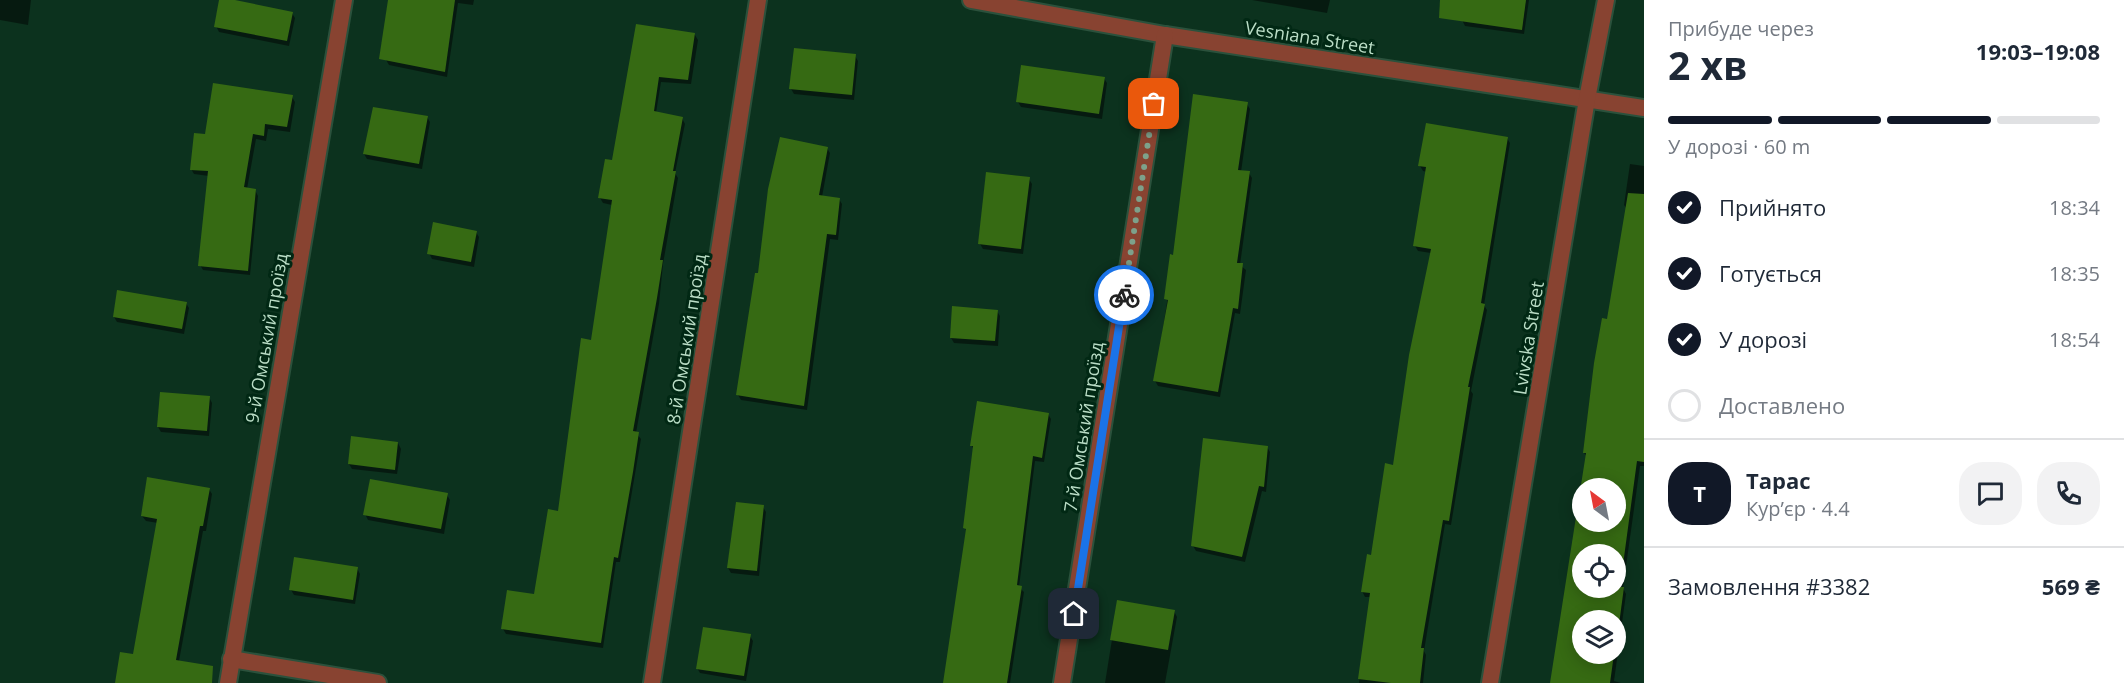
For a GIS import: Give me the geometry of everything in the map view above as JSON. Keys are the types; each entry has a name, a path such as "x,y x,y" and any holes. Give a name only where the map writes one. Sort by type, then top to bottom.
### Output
{"street":[{"name":"9-й Омський проїзд","path":"228,683 344,0"},
{"name":"8-й Омський проїзд","path":"652,683 758,0"},
{"name":"Vesniana Street","path":"971,0 1166,35 1644,108"},
{"name":"Lvivska Street","path":"1490,683 1587,99 1606,0"},
{"name":"7-й Омський проїзд","path":"1062,683 1166,35"},
{"path":"231,659 378,683"}],"building":[{"path":"219,0 235,0 293,12 287,41 214,27"},
{"path":"388,0 455,0 445,72 379,59"},
{"path":"1440,0 1526,0 1522,30 1439,18"},
{"path":"636,24 695,33 688,80 659,77 654,111 683,117 660,260 663,260 657,298 633,431 639,432 633,472 618,558 614,557 601,643 501,629 507,590 534,594 548,509 558,511 581,338 591,340 612,200 598,198 605,159 612,160"},
{"path":"794,48 856,54 852,95 789,89"},
{"path":"1021,65 1105,77 1099,114 1016,102"},
{"path":"213,83 293,95 287,127 265,124 264,136 253,134 244,187 256,189 248,271 198,266 208,171 190,170 194,133 205,134"},
{"path":"1193,94 1248,102 1238,170 1250,171 1237,263 1243,263 1238,309 1233,308 1218,392 1153,381 1168,300 1164,299 1170,254 1173,255"},
{"path":"373,107 428,116 419,164 363,154"},
{"path":"1426,123 1508,137 1481,303 1485,304 1468,387 1470,387 1449,521 1443,520 1421,648 1424,648 1420,683 1391,683 1358,679 1370,593 1361,592 1367,554 1371,555 1385,463 1393,465 1409,355 1431,249 1413,246 1426,167 1418,166"},
{"path":"780,137 828,147 819,195 840,198 836,235 827,234 804,406 736,395 755,273 758,273 768,189"},
{"path":"986,172 1030,177 1021,249 978,244"},
{"path":"1628,193 1644,194 1644,462 1637,461 1626,544 1572,544 1572,598 1623,598 1621,610 1572,610 1572,664 1613,664 1610,683 1550,683 1574,532 1626,532 1626,478 1582,478 1594,363 1602,318 1607,319"},
{"path":"433,222 477,231 471,262 427,254"},
{"path":"117,290 187,302 182,329 113,317"},
{"path":"952,306 998,310 995,341 950,338"},
{"path":"160,392 210,396 207,431 157,427"},
{"path":"977,401 1049,413 1042,458 1033,456 1017,585 1022,586 1007,683 943,683 966,529 963,528 973,446 970,446"},
{"path":"351,436 398,442 395,470 348,464"},
{"path":"1203,438 1268,446 1264,487 1259,486 1242,557 1191,546"},
{"path":"147,477 210,488 203,526 200,526 176,660 213,666 212,683 115,683 120,652 133,654 157,519 141,516"},
{"path":"370,479 448,493 441,529 363,515"},
{"path":"736,502 764,505 757,571 727,568"},
{"path":"294,557 358,567 353,600 289,590"},
{"path":"1117,600 1175,610 1168,650 1110,640"},
{"path":"703,627 751,634 744,676 696,669"}],"way so far":[{"path":"1124,295 1154,104"}],"route":[{"path":"1074,614 1124,295"}]}
